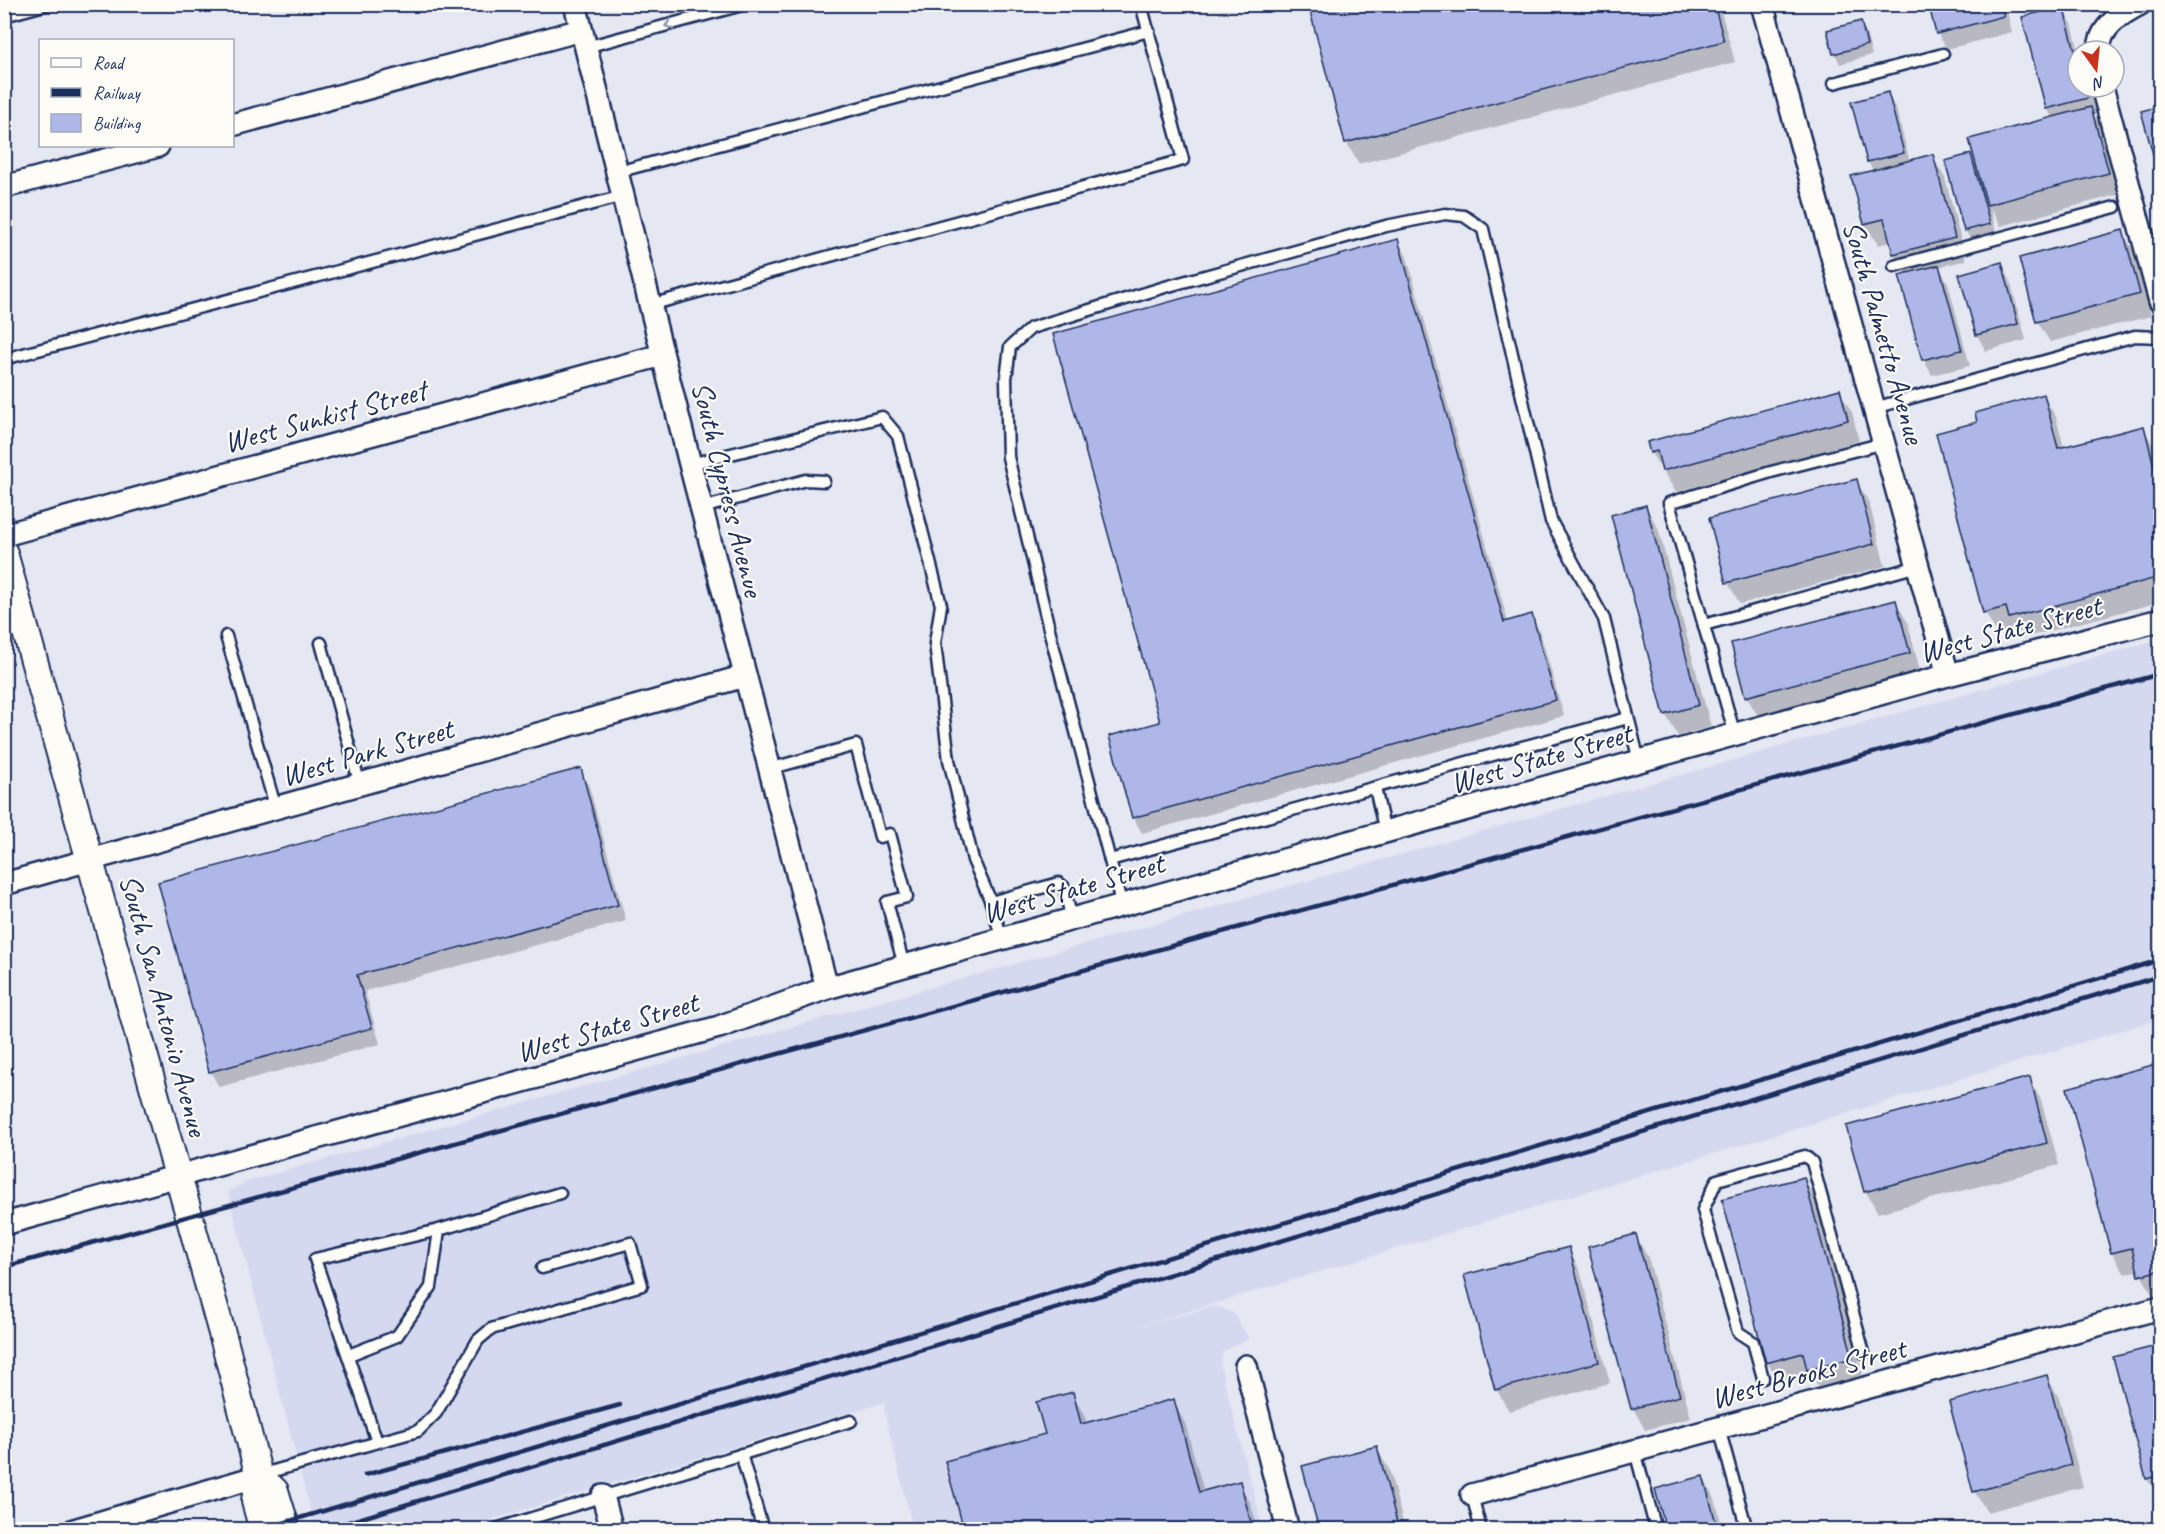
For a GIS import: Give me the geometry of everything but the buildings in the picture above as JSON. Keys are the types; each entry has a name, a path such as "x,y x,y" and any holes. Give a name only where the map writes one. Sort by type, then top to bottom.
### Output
{"street":[{"name":"South Cypress Avenue","path":"574,4 690,465 826,988"},
{"name":"South Palmetto Avenue","path":"1762,4 1948,675"},
{"path":"2102,39 2118,15 2140,4"},
{"path":"234,125 584,39"},
{"path":"2105,99 2160,300"},
{"path":"4,188 154,147"},
{"name":"West Sunkist Street","path":"4,535 662,355"},
{"name":"South San Antonio Avenue","path":"4,553 225,1344 259,1476 255,1501 262,1530"},
{"name":"West State Street","path":"4,1224 719,1027 826,988 904,966 1948,675 2160,620"},
{"name":"West Park Street","path":"4,884 745,676"},
{"name":"West Brooks Street","path":"1472,1495 2160,1308"},
{"path":"1246,1366 1288,1530"},
{"path":"74,1530 259,1476"},
{"name":"South San Antonio Avenue","path":"259,1476 275,1491 286,1530"},
{"path":"603,1496 612,1530"}],"lane":[{"path":"4,16 48,4"},
{"path":"584,39 746,4"},
{"path":"650,305 1183,160 1141,4"},
{"path":"617,172 1149,30"},
{"path":"1834,83 1943,54"},
{"path":"4,359 623,196"},
{"path":"1894,266 2115,207"},
{"path":"1122,906 1051,637 1008,457 1006,379 1010,348 1031,328 1187,281 1386,226 1445,214 1464,216 1483,229 1551,521 1604,619 1639,762"},
{"path":"1874,408 2135,336 2160,337"},
{"path":"690,465 882,417 898,436 941,605 935,643 949,759 973,860 991,902 1002,939"},
{"path":"1735,735 1669,503 1771,472 1884,443"},
{"path":"702,508 806,480 824,481"},
{"path":"1704,625 1918,566"},
{"path":"226,636 276,809"},
{"path":"321,643 360,785"},
{"path":"1110,860 1628,718"},
{"path":"769,769 855,745 880,837 890,834 907,897 887,902 904,966"},
{"path":"1375,788 1385,832"},
{"path":"991,902 1059,883 1064,886 1072,920"},
{"path":"1763,1378 1753,1342 1738,1332 1703,1210 1717,1180 1805,1156 1812,1162 1864,1353"},
{"path":"377,1442 315,1259 439,1230 560,1193"},
{"path":"349,1355 397,1336 431,1287 439,1230"},
{"path":"259,1476 418,1431 436,1413 478,1340 491,1329 642,1286 630,1243 542,1268"},
{"path":"492,1530 851,1421"},
{"path":"1719,1428 1747,1530"},
{"path":"1635,1450 1656,1530"},
{"path":"741,1454 763,1530"},
{"path":"1472,1495 1481,1530"}],"shaded area":[{"path":"2160,639 2160,1019 1136,1327 1215,1306 1233,1313 1249,1339 1223,1351 1220,1364 1263,1529 913,1529 884,1410 885,1402 460,1529 315,1529 228,1192 249,1181"}],"railway":[{"path":"4,1267 2160,674"},
{"path":"260,1530 2160,960"},
{"path":"322,1530 2160,976"},
{"path":"365,1475 620,1405"}]}
